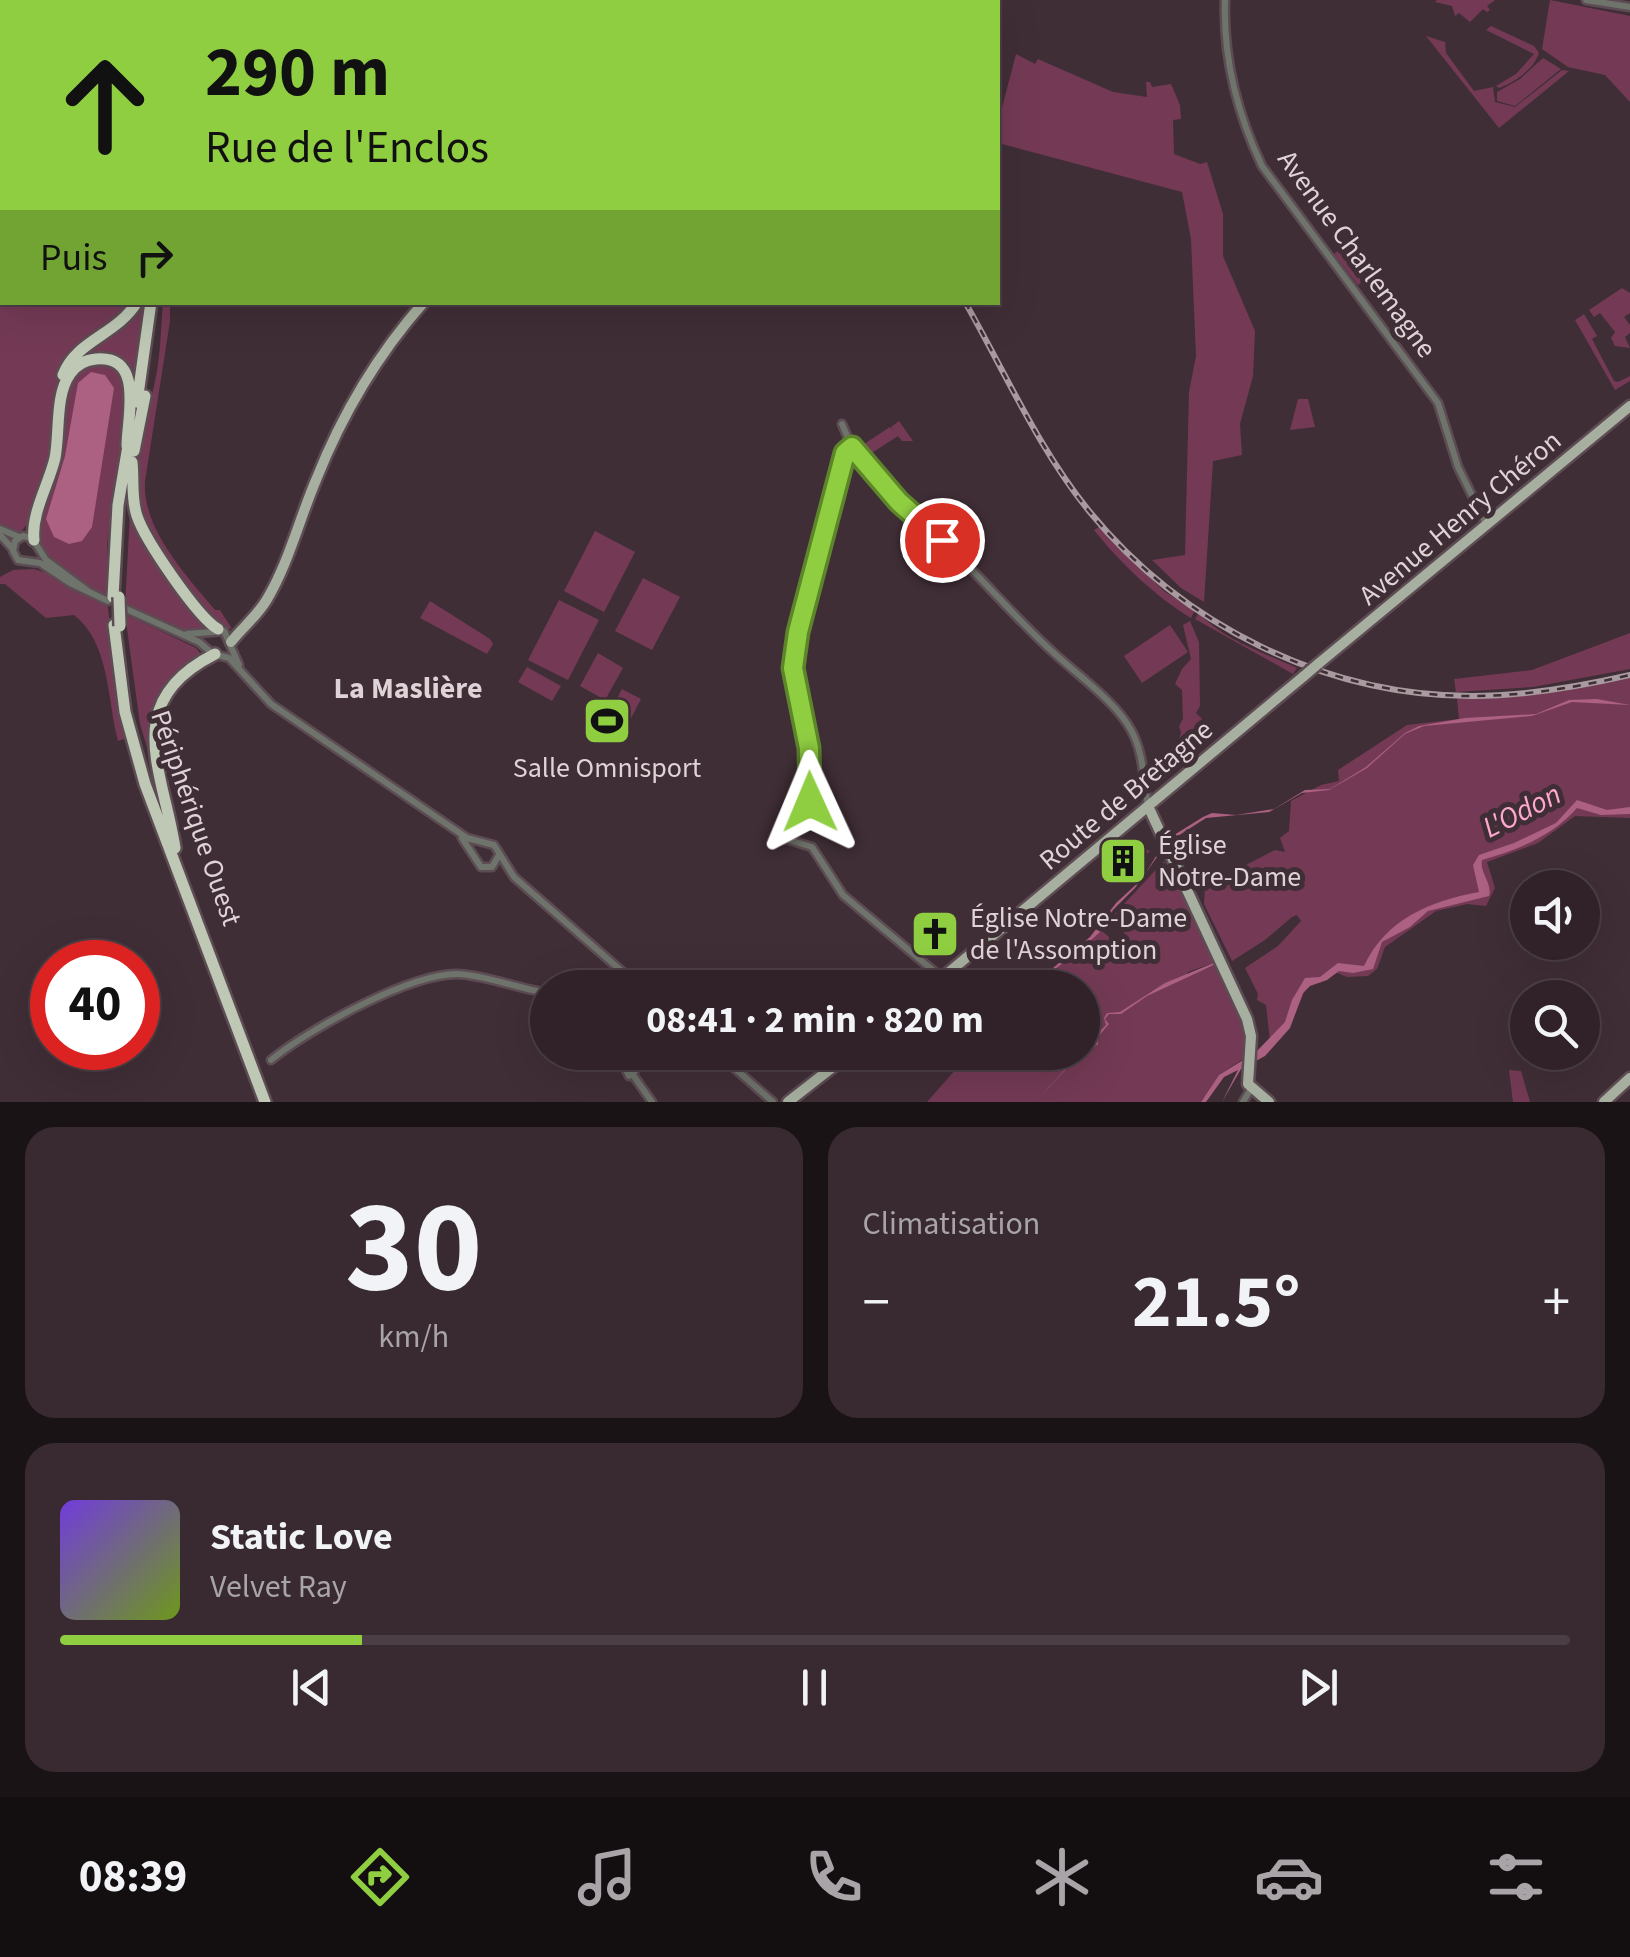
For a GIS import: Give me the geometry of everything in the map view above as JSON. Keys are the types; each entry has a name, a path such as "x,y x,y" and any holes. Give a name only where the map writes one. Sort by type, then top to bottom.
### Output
{"highway":[{"path":"29,541 52,458 66,367 78,351 120,324 135,305"},
{"name":"Périphérique Ouest","path":"154,305 115,532 117,626 125,712 145,784 264,1102"},
{"name":"Périphérique Ouest","path":"116,601 122,524 152,356 155,305"},
{"path":"29,541 56,452 64,386 77,366 102,359 120,366 128,377 132,398 128,446"},
{"path":"132,462 134,502 144,532 217,631"},
{"name":"Périphérique Ouest","path":"117,626 136,730 175,848 272,1102"},
{"path":"175,848 161,794 155,720 172,690 214,651"}],"main road":[{"path":"230,644 273,587 344,419 422,305"},
{"name":"Avenue Henry Chéron","path":"1304,676 1630,406"},
{"path":"217,631 246,626"},
{"name":"Route de Bretagne","path":"952,970 1304,676"},
{"path":"1148,806 1246,1016 1252,1048 1247,1082 1269,1102"},
{"path":"788,1102 829,1070"},
{"path":"1604,1102 1630,1078"}],"street":[{"name":"Avenue Charlemagne","path":"1225,0 1226,48 1232,82 1243,123 1262,166 1438,403 1458,467 1486,525"},
{"path":"1586,0 1630,6"},
{"path":"1605,0 1630,6"},
{"path":"842,424 851,445 899,502 1110,704 1134,738 1148,806"},
{"path":"851,445 842,450 799,629 793,678 809,748 810,802 784,838 812,847 843,895 932,970"},
{"path":"0,532 29,541 55,568 89,592"},
{"path":"0,532 16,558 40,563 89,592 116,601 214,651 270,704 471,840 494,845 514,877 620,970"},
{"path":"12,548 29,541"},
{"path":"29,541 29,561"},
{"path":"180,633 217,631 230,644 252,683"},
{"path":"214,651 217,631"},
{"path":"214,651 230,644"},
{"path":"438,818 467,843 478,866 492,867 514,877"},
{"path":"472,854 482,842"},
{"path":"492,867 499,855"},
{"path":"270,1060 292,1042 357,1007 441,976 464,974 530,990"},
{"path":"629,1070 652,1102"},
{"path":"736,1070 772,1102"},
{"path":"1242,1102 1253,1086"}],"shaded area":[{"path":"1437,0 1495,0 1487,6 1490,10 1483,9 1470,22 1459,13 1455,16 1452,6"},
{"path":"1550,0 1630,16 1630,102 1605,75 1568,67 1542,49"},
{"path":"1491,26 1534,46 1539,53 1523,75 1499,88 1496,86 1516,74 1534,54 1486,30"},
{"path":"1426,36 1445,42 1446,53 1474,91 1493,87 1495,102 1515,107 1562,70 1569,71 1499,128"},
{"path":"1016,54 1035,64 1038,59 1113,92 1147,97 1146,82 1152,87 1171,84 1181,119 1173,120 1174,154 1200,164 1207,162 1223,214 1223,256 1255,331 1253,376 1240,424 1242,455 1213,461 1204,602 1181,588 1152,560 1185,555 1189,392 1196,356 1191,239 1182,192 1000,144 1000,115"},
{"path":"1543,58 1561,69 1515,106 1497,101 1497,92 1520,79"},
{"path":"1355,238 1381,273 1358,285 1334,254 1340,249 1354,268 1364,260 1351,241"},
{"path":"1622,288 1630,293 1630,313 1624,317 1630,325 1630,333 1625,337 1630,348 1615,346 1611,338 1615,332 1600,313 1594,317 1589,310"},
{"path":"0,305 133,305 80,351 63,372 34,511 26,526 15,534 0,526"},
{"path":"137,305 146,305 134,393 110,359 66,370"},
{"path":"163,305 170,305 145,481 146,499 168,550 232,629 216,626 181,584 142,517 137,468 158,364"},
{"path":"1584,314 1614,381 1630,376 1630,381 1615,390 1575,320"},
{"path":"109,363 126,381 123,436 107,544 107,597 54,565 35,535 68,383 85,365"},
{"path":"91,372 105,375 114,388 92,527 82,541 69,544 54,537 46,519 65,456 78,383"},
{"path":"1298,399 1308,399 1315,427 1290,430"},
{"path":"899,421 913,441 902,441 898,436 864,458 858,448 890,427 893,431 891,427"},
{"path":"131,496 137,519 212,628 201,632 179,630 125,606"},
{"path":"1099,527 1165,592 1195,610 1191,618 1126,566 1094,530"},
{"path":"595,531 635,552 604,612 564,591"},
{"path":"34,569 108,607 115,679 127,738 118,741 101,656 86,627 74,615 46,618 0,584 0,577 13,570"},
{"path":"643,578 680,597 652,650 615,631"},
{"path":"559,600 599,620 568,680 528,660"},
{"path":"430,601 490,639 493,644 487,654 420,618"},
{"path":"1199,613 1232,638 1297,668 1293,674 1195,619"},
{"path":"125,614 196,648 204,658 158,706 157,781 140,724"},
{"path":"1190,621 1199,642 1200,706 1196,713 1202,719 1190,740 1180,746 1177,744 1183,719 1182,690 1175,684 1191,659 1183,625"},
{"path":"1170,625 1188,652 1142,683 1124,656"},
{"path":"1630,633 1630,669 1533,687 1456,692 1454,679 1532,670"},
{"path":"598,653 623,668 605,700 580,686"},
{"path":"527,667 561,686 552,701 518,682"},
{"path":"1630,677 1630,818 1575,816 1538,843 1487,862 1495,888 1486,906 1467,904 1436,911 1385,947 1377,969 1368,976 1347,977 1335,972 1320,983 1308,982 1292,1022 1270,1041 1266,1005 1257,1000 1258,994 1245,968 1278,946 1301,921 1297,915 1292,917 1232,961 1204,904 1205,886 1275,850 1285,852 1280,838 1289,831 1291,801 1321,785 1339,781 1338,770 1407,725 1459,719 1457,698 1538,694"},
{"path":"622,689 641,699 631,718 612,708"},
{"path":"1597,699 1630,705 1572,702 1532,716 1424,726 1405,734 1367,768 1329,790 1302,793 1269,812 1206,818 1167,843 1146,873 1166,840 1203,817 1274,809 1305,790 1330,789 1366,767 1405,733 1419,726 1465,718 1536,714 1569,700"},
{"path":"1577,800 1607,810 1630,807 1630,814 1601,815 1577,808 1534,841 1482,860 1489,896 1428,911 1410,927 1382,942 1373,969 1339,971 1310,986 1303,993 1290,1028 1265,1056 1241,1069 1222,1102 1238,1070 1224,1077 1206,1102 1201,1102 1219,1075 1256,1052 1285,1022 1305,978 1320,977 1338,963 1364,966 1384,936 1397,924 1427,907 1479,892 1473,865 1479,855 1556,823"},
{"path":"1143,840 1142,848 1150,851 1122,876 1112,861 1131,843"},
{"path":"1164,861 1216,962 1188,972 1184,978 1215,965 1244,1023 1246,1057 1219,1075 1201,1102 927,1102 955,1070 1100,1070 1100,970 1054,970 1100,929 1121,948 1130,941 1112,917"},
{"path":"1140,881 1113,910 1101,931 1051,970 1090,937 1116,903"},
{"path":"1216,962 1221,978 1214,965 1147,996 1121,1014 1109,1014 1105,1019 1109,1024 1100,1034 1106,1025 1104,1018 1107,1013 1120,1012 1165,983"},
{"path":"1509,1070 1521,1071 1530,1102 1513,1102"}],"railway":[{"path":"967,305 1038,436 1089,511 1126,552 1212,620 1311,668 1417,693 1512,694 1630,675"}],"place":[{"name":"Salle Omnisport","path":"607,721"},
{"name":"Église Notre-Dame","path":"1123,861"},
{"name":"Église Notre-Dame de l'Assomption","path":"935,934"}],"district":[{"name":"La Maslière","path":"408,688"}],"route":[{"path":"810,802 809,748 793,668 798,632 845,453 852,447 899,502 942,540"}],"water label":[{"name":"L'Odon","path":"1522,811"}]}
